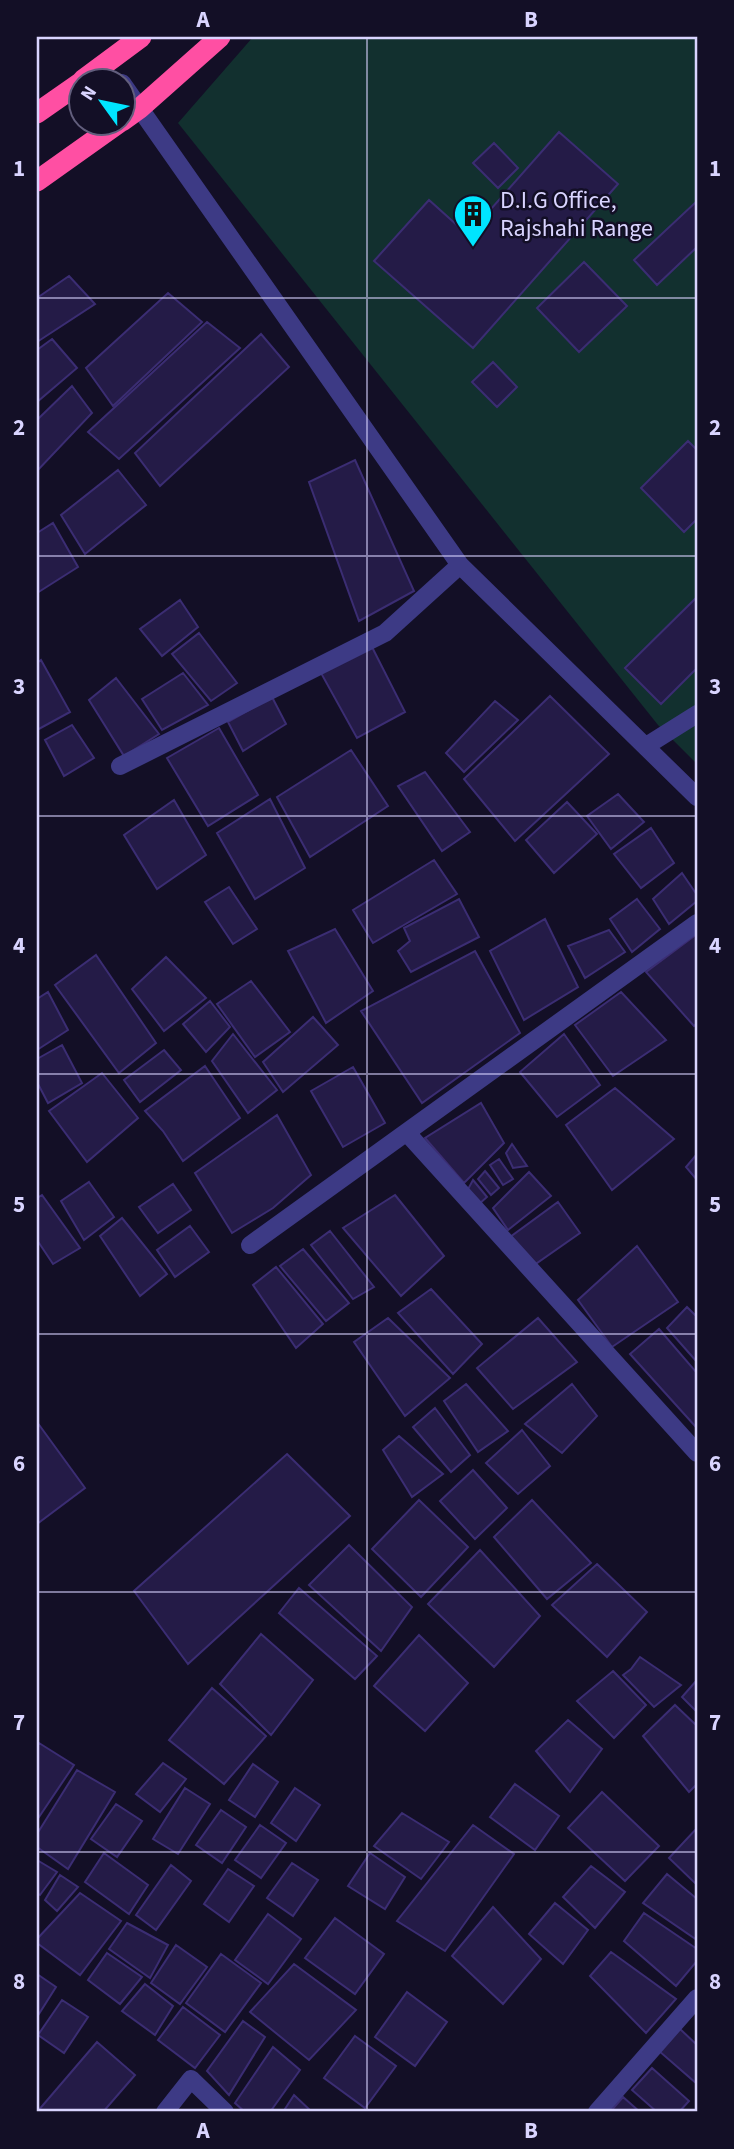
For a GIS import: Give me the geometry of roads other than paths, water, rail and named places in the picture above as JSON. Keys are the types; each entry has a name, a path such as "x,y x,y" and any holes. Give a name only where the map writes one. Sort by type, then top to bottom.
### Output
{"highway":[{"path":"123,66 141,37"},
{"path":"136,110 220,37"},
{"path":"37,113 66,93"},
{"path":"37,181 101,136"}],"street":[{"path":"136,128 460,565 697,797"},
{"path":"120,766 385,633 460,565"},
{"path":"646,746 697,714"},
{"path":"250,1245 697,923"},
{"path":"407,1133 697,1453"},
{"path":"597,2112 697,1998"},
{"path":"165,2112 191,2079 225,2112"}],"place":[{"name":"D.I.G Office, Rajshahi Range","path":"473,248"}]}
